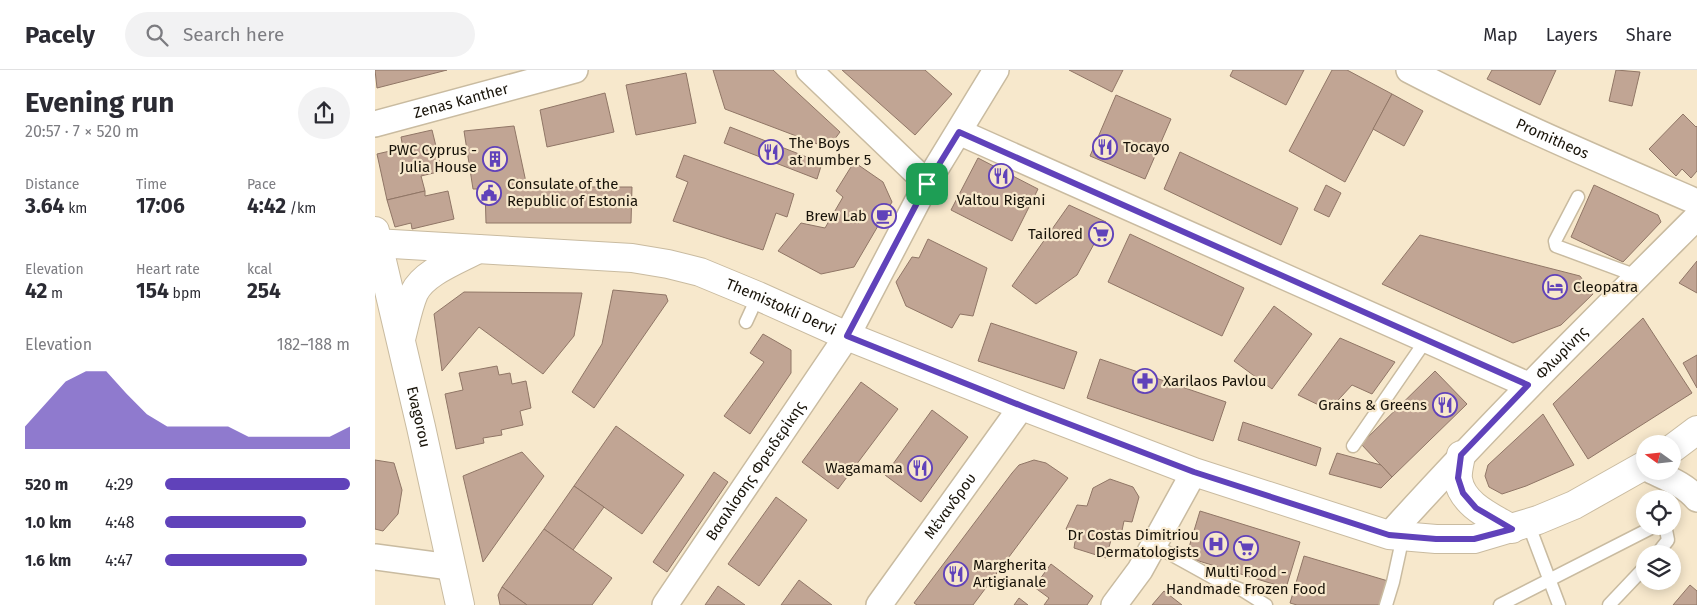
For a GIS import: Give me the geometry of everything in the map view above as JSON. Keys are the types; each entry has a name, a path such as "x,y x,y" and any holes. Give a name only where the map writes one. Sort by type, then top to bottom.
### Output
{"main road":[{"name":"Themistokli Dervi","path":"376,239 478,249 632,258 700,272 847,336 1194,472 1396,535 1436,539 1474,539 1520,526 1574,504 1636,473"},
{"name":"Evagorou","path":"376,239 401,339 460,605"},
{"path":"401,339 413,294 421,283 433,273 478,249"},
{"path":"1681,443 1697,430"},
{"path":"1681,448 1697,445"},
{"path":"1461,455 1458,478 1463,493 1476,508 1520,526"}],"street":[{"name":"Zenas Kanther","path":"375,124 575,70"},
{"path":"809,70 927,184"},
{"name":"Βασιλίσσης Φρειδερίκης","path":"665,605 847,336 927,184 996,70"},
{"name":"Promitheos","path":"1409,70 1489,110 1697,202"},
{"path":"959,132 1528,385"},
{"name":"Φλωρίνης","path":"1396,535 1461,455 1528,385 1697,217"},
{"name":"Μένανδρου","path":"879,605 1022,406"},
{"path":"1114,605 1140,570 1194,472"},
{"path":"1671,480 1689,491 1697,500"},
{"path":"375,557 451,567"}],"lane":[{"path":"1577,197 1555,241 1556,246 1637,276"},
{"path":"746,322 758,296"},
{"path":"1353,446 1426,340"},
{"path":"1520,526 1550,581 1559,605"},
{"path":"1386,605 1393,582 1396,535"},
{"path":"1500,605 1639,535"},
{"path":"1154,545 1211,577 1242,590 1266,605"},
{"path":"1609,605 1636,576"}],"building":[{"path":"375,70 447,70 377,88"},
{"path":"713,70 773,70 840,132 828,148 725,109"},
{"path":"842,70 925,70 952,94 915,135"},
{"path":"1069,70 1123,70 1112,92"},
{"path":"1233,70 1304,70 1286,105 1230,76"},
{"path":"1332,70 1347,70 1392,94 1345,182 1289,151"},
{"path":"1492,70 1556,70 1540,105 1487,79"},
{"path":"1616,70 1640,72 1632,106 1609,101"},
{"path":"686,73 696,123 636,135 626,85"},
{"path":"605,93 614,132 547,147 540,110"},
{"path":"1392,94 1423,111 1404,146 1373,129"},
{"path":"1116,95 1171,119 1145,179 1090,156"},
{"path":"1683,114 1697,126 1697,171 1691,178 1682,169 1676,176 1649,149"},
{"name":"PWC Cyprus - Julia House","path":"514,126 527,187 632,187 631,223 486,223 485,189 473,189 464,131"},
{"name":"The Boys at number 5","path":"730,127 822,163 817,179 724,143"},
{"path":"432,130 442,171 421,176 425,191 387,200 377,154 403,148 401,137"},
{"path":"1180,152 1298,208 1281,245 1164,189"},
{"path":"684,155 794,194 787,217 776,213 763,250 673,221 688,182 676,177"},
{"path":"978,158 1038,189 1012,241 951,210"},
{"path":"854,162 883,182 892,202 854,267 821,274 778,251 801,223 825,228 843,197 836,191"},
{"path":"1326,185 1341,193 1329,217 1314,210"},
{"path":"1594,185 1658,215 1661,222 1623,262 1571,237"},
{"path":"425,191 425,196 448,191 454,219 412,229 411,223 395,227 387,200"},
{"path":"1069,205 1106,222 1077,275 1036,304 1012,286"},
{"path":"1130,234 1244,288 1222,336 1108,282"},
{"path":"1420,235 1580,276 1593,294 1561,325 1513,343 1382,284"},
{"path":"928,239 987,268 973,316 960,314 952,328 906,306 896,282 912,257 919,258"},
{"path":"1697,261 1697,293 1679,283"},
{"path":"613,290 666,295 668,301 594,408 572,392 602,344"},
{"path":"464,292 582,293 574,336 543,374 479,327 442,371 434,314"},
{"path":"1274,306 1312,334 1272,389 1234,361"},
{"path":"1643,318 1692,393 1588,459 1553,404"},
{"path":"991,323 1077,352 1064,389 978,361"},
{"path":"763,334 791,350 791,373 750,434 724,416 764,362 750,353"},
{"path":"1340,338 1395,362 1372,394 1352,385 1329,410 1298,395"},
{"path":"1697,355 1697,388 1683,363"},
{"path":"1100,359 1226,402 1213,441 1087,398"},
{"path":"497,366 499,375 510,373 512,384 526,381 531,408 520,411 523,425 501,430 502,435 483,438 484,443 456,449 445,394 463,390 459,373"},
{"path":"1435,371 1467,404 1392,477 1361,444"},
{"path":"861,382 898,409 838,489 802,462"},
{"path":"932,410 968,437 921,502 885,475"},
{"path":"1543,414 1574,465 1526,486 1502,494 1489,487 1485,476 1488,465"},
{"path":"1243,422 1321,448 1316,466 1238,440"},
{"path":"616,426 684,475 642,534 574,486"},
{"path":"522,452 544,476 483,562 463,476"},
{"path":"1337,453 1381,465 1392,477 1381,488 1329,474"},
{"path":"375,460 394,463 402,490 398,514 383,531 375,529"},
{"path":"1034,460 1046,463 1068,478 973,605 917,605 914,603 1012,473 1019,465"},
{"path":"714,472 728,482 667,572 653,562"},
{"path":"1110,479 1133,487 1139,497 1132,522 1124,521 1120,540 1111,540 1106,558 1074,548 1076,535 1066,529 1077,505 1087,506 1093,488"},
{"path":"574,486 604,507 573,550 544,529"},
{"path":"776,497 807,520 759,586 728,564"},
{"path":"1200,511 1300,542 1286,588 1186,557"},
{"path":"544,529 612,578 592,605 527,605 502,587"},
{"path":"1304,556 1388,581 1381,605 1297,605 1290,603"},
{"path":"1051,564 1093,596 1087,605 1044,605 1049,598 1034,587"},
{"path":"799,580 832,605 781,605"},
{"path":"1690,585 1697,591 1697,605 1673,605"},
{"path":"718,586 745,605 705,605"},
{"path":"502,587 527,605 500,605 498,595"},
{"path":"1164,591 1182,605 1152,605"},
{"path":"1019,598 1028,605 1014,605"}],"place":[{"name":"Tocayo","path":"1105,147"},
{"name":"The Boys at number 5","path":"771,152"},
{"name":"PWC Cyprus - Julia House","path":"495,159"},
{"name":"Valtou Rigani","path":"1001,176"},
{"name":"Consulate of the Republic of Estonia","path":"489,193"},
{"name":"Brew Lab","path":"884,216"},
{"name":"Tailored","path":"1101,234"},
{"name":"Cleopatra","path":"1555,287"},
{"name":"Xarilaos Pavlou","path":"1145,381"},
{"name":"Grains & Greens","path":"1445,405"},
{"name":"Wagamama","path":"920,468"},
{"name":"Dr Costas Dimitriou Dermatologists","path":"1216,544"},
{"name":"Multi Food - Handmade Frozen Food","path":"1246,548"},
{"name":"Margherita Artigianale","path":"956,574"}],"route":[{"path":"959,132 1528,385 1461,455 1458,478 1463,493 1476,508 1512,529 1474,539 1436,539 1389,535 1194,472 847,336 927,184 959,132"}]}
